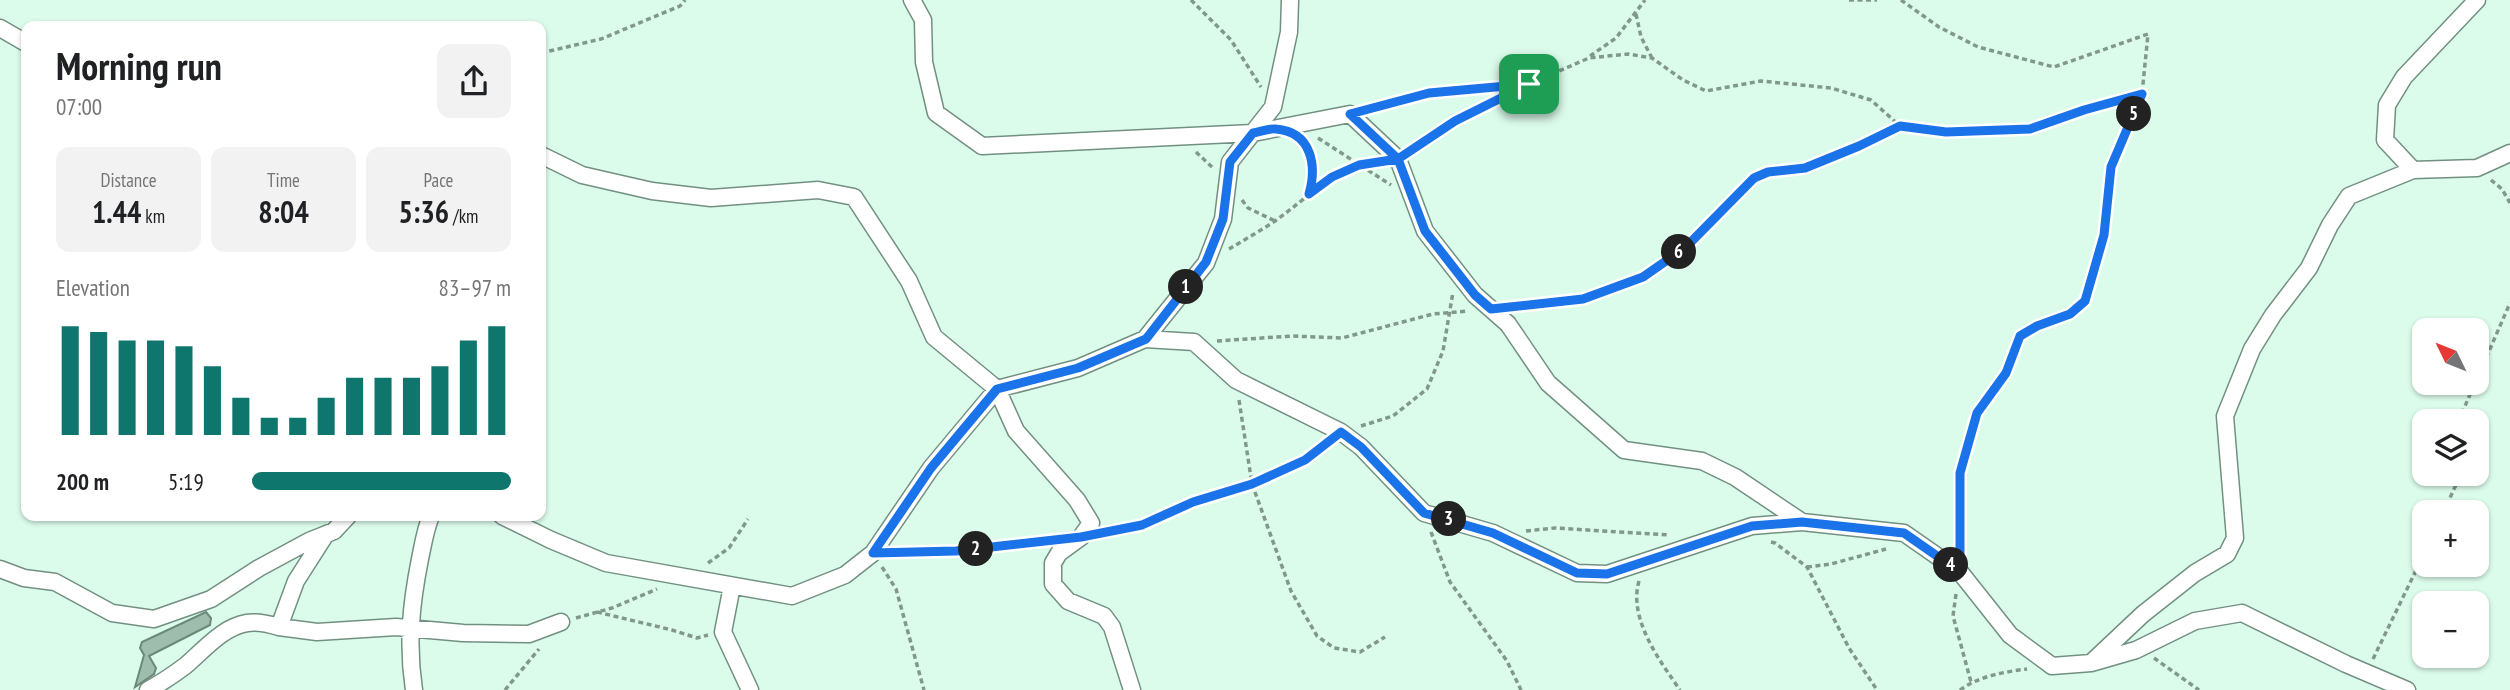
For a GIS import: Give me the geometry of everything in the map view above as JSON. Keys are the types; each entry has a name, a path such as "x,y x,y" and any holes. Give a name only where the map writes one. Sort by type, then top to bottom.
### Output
{"street":[{"path":"912,0 923,20 924,62 936,113 982,146 1253,133 1350,114 1398,159 1425,231 1475,295 1508,324 1548,383 1624,450 1702,461 1735,477 1802,522"},
{"path":"1146,339 1206,262 1223,219 1230,162 1273,107 1289,32 1290,0"},
{"path":"2413,170 2385,140 2387,106 2404,77 2477,0"},
{"path":"0,28 21,40"},
{"path":"2091,663 2143,614 2196,573 2227,554 2235,538 2225,416 2252,349 2273,315 2309,268 2330,225 2349,195 2413,170 2477,168 2510,153"},
{"path":"546,157 582,175 652,191 710,198 818,190 854,197 909,281 934,337 997,389 1016,431 1077,500 1091,523 1081,537 1059,553 1053,563 1053,584 1068,601 1104,616 1112,627 1132,690"},
{"path":"512,521 606,563 792,596 845,575 873,553 931,468 997,389 1078,368 1146,339 1194,342 1236,380 1341,432 1361,447 1424,513 1493,533 1577,573 1607,574 1752,526 1802,522 1904,533 1960,572 2010,635 2052,666 2091,663 2136,650 2195,621 2242,612 2407,690"},
{"path":"0,569 24,578 55,582 112,613 154,619 211,599 259,568 334,531 343,521"},
{"path":"414,690 409,628 412,598 430,521"},
{"path":"279,628 296,581 326,534"},
{"path":"732,586 723,632 750,690"},
{"path":"148,690 172,676 213,641 234,627 247,623 261,622 279,628 317,632 409,628 463,633 529,634 561,622"}],"path":[{"path":"546,52 601,39 680,6 685,0"},
{"path":"1206,262 1275,221 1332,177 1359,165 1398,159 1455,121 1589,58 1616,38 1645,0"},
{"path":"1849,0 1877,0"},
{"path":"1901,0 1939,27 1978,47 2054,67 2148,34 2142,94 2111,167 2104,235 2085,301 2070,314 2037,326 2020,336 2006,373 1977,413 1960,473 1960,572 1953,615 1970,682"},
{"path":"1636,14 1641,37 1652,58"},
{"path":"1589,58 1629,54 1652,58 1683,80 1706,91 1761,81 1831,88 1871,100 1900,126"},
{"path":"1350,114 1429,93 1529,84"},
{"path":"1194,342 1292,335 1342,338 1433,314 1583,299 1643,277 1686,247 1754,178 1768,172 1805,168 1900,126 1946,132 2030,129 2142,94"},
{"path":"1275,129 1292,134 1305,145 1313,158 1314,177 1309,194"},
{"path":"2477,168 2502,189 2510,203"},
{"path":"1081,537 1142,525 1193,502 1252,484 1305,460 1341,432 1393,416 1427,389 1443,351 1451,313 1455,270"},
{"path":"2489,352 2510,303"},
{"path":"1236,380 1252,484 1291,591 1317,636 1334,648 1360,652 1385,637"},
{"path":"1424,513 1450,582 1507,661 1521,690"},
{"path":"1493,533 1555,528 1673,535"},
{"path":"873,553 956,551 1053,540"},
{"path":"1762,541 1775,542 1807,568 1849,648 1877,690"},
{"path":"1807,568 1882,549 1920,544"},
{"path":"873,553 896,589 924,690"},
{"path":"1645,561 1635,595 1643,625 1663,665 1680,690"},
{"path":"2367,673 2413,577"},
{"path":"595,612 697,638 723,632"},
{"path":"505,690 544,643"},
{"path":"2136,650 2158,660 2199,690"},
{"path":"1960,690 1970,682 2006,672 2052,666"}],"building":[{"path":"206,612 211,618 210,625 149,656 156,668 154,674 135,687 144,655 140,648 142,642"}],"route":[{"path":"1529,84 1429,93 1350,114 1398,159 1425,231 1475,295 1491,309 1583,299 1643,277 1686,247 1754,178 1768,172 1805,168 1900,126 1946,132 2030,129 2142,94 2111,167 2104,235 2085,301 2070,314 2037,326 2020,336 2006,373 1977,413 1960,473 1960,572 1904,533 1802,522 1752,526 1607,574 1577,573 1493,533 1424,513 1361,447 1341,432 1305,460 1252,484 1193,502 1142,525 1081,537 956,551 873,553 931,468 997,389 1078,368 1146,339 1206,262 1223,219 1230,162 1253,133 1275,129 1292,134 1305,145 1313,158 1314,177 1309,194 1332,177 1359,165 1398,159 1455,121 1529,84"}]}
